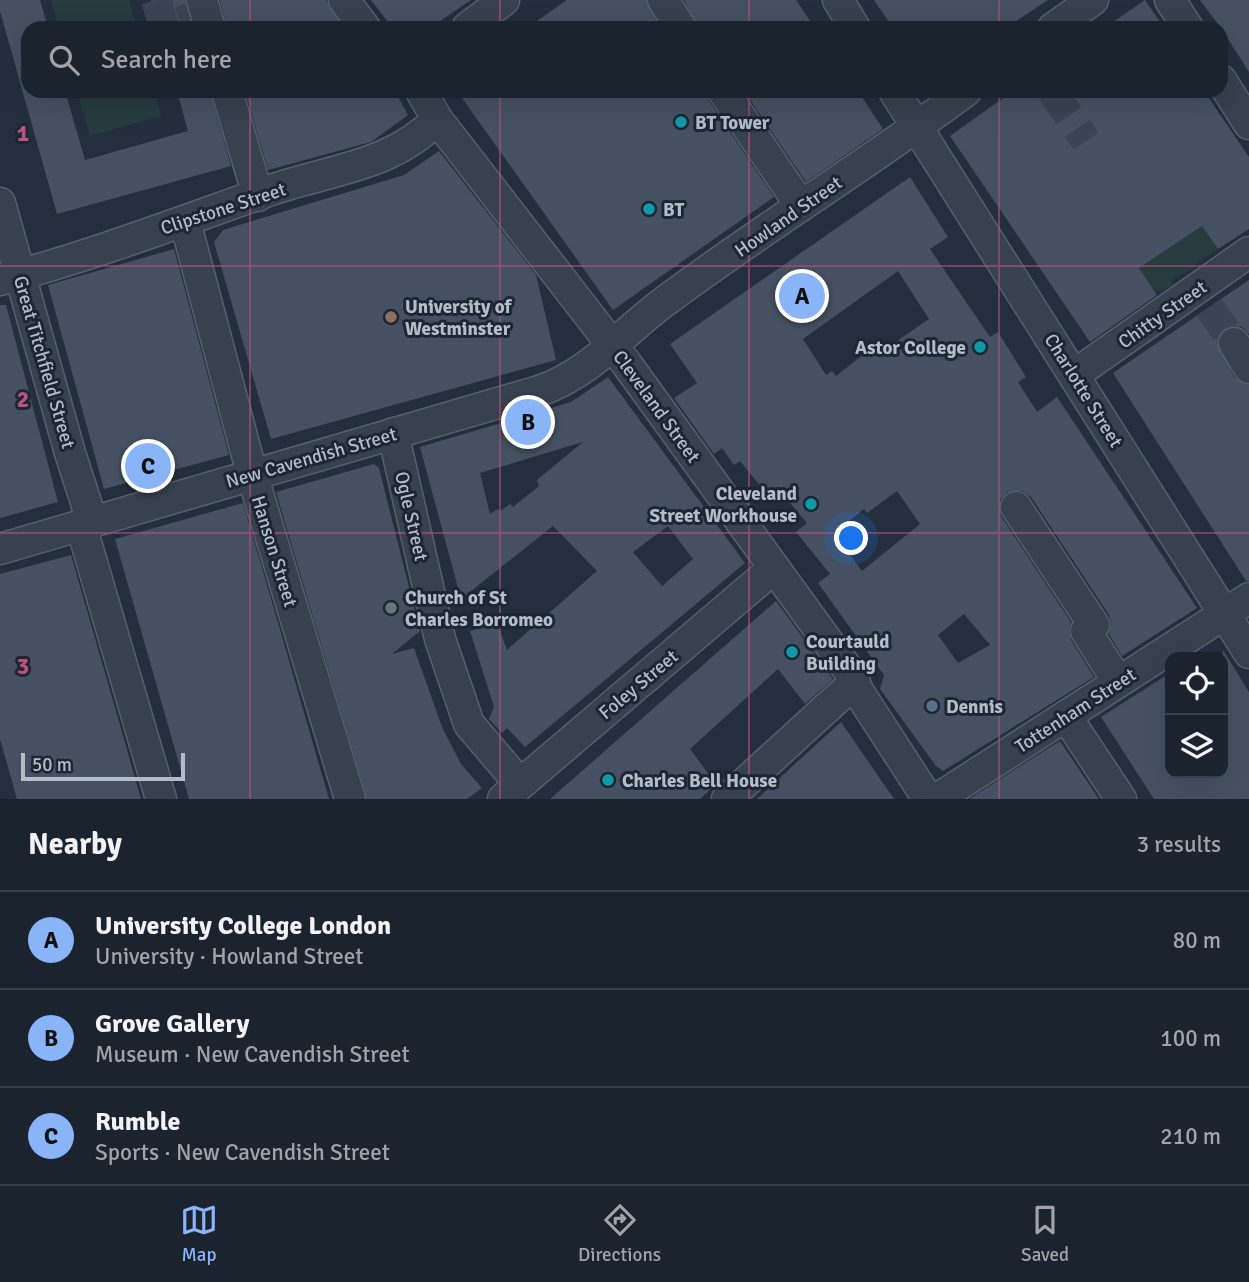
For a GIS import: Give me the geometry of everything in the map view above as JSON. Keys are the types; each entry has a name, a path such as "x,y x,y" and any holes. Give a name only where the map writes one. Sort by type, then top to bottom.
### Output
{"street":[{"path":"202,0 208,21"},
{"path":"344,0 360,21"},
{"path":"476,21 504,0"},
{"path":"663,0 676,21"},
{"path":"838,0 851,21"},
{"path":"1063,21 1093,0"},
{"path":"1170,0 1184,21"},
{"path":"1228,91 1249,124"},
{"path":"226,98 258,196"},
{"name":"Cleveland Street","path":"425,98 437,119 613,346 852,675 928,799"},
{"path":"728,98 801,206"},
{"name":"Charlotte Street","path":"898,98 1249,653"},
{"name":"Howland Street","path":"613,346 661,304 957,98"},
{"name":"Clipstone Street","path":"10,278 382,158 417,136 437,119"},
{"name":"Great Titchfield Street","path":"0,203 10,278 87,523 161,799"},
{"name":"Hanson Street","path":"185,221 252,474 350,799"},
{"name":"Chitty Street","path":"1074,375 1203,298 1249,252"},
{"name":"New Cavendish Street","path":"0,549 552,387 576,375 613,346"},
{"name":"Ogle Street","path":"393,433 440,639 468,724 511,792"},
{"path":"1016,508 1094,625 1086,631 1118,682"},
{"name":"Foley Street","path":"511,792 774,568"},
{"name":"Tottenham Street","path":"937,799 1249,598"},
{"path":"727,799 855,683"},
{"path":"1066,716 1121,799"}],"green space":[{"path":"51,0 129,0 135,21 57,21"},
{"path":"79,98 156,98 161,116 90,136"},
{"path":"1202,226 1218,249 1195,264 1196,267 1171,280 1173,285 1160,293 1158,289 1155,291 1139,268"}],"building":[{"path":"0,0 40,0 46,21 21,21 21,86 0,11"},
{"path":"151,0 185,0 190,21 157,21"},
{"path":"220,0 326,0 339,21 225,21"},
{"path":"371,0 471,0 440,21 388,21"},
{"path":"567,0 646,0 656,21 537,21"},
{"path":"684,0 796,0 810,21 694,21"},
{"path":"874,0 1048,0 1016,21 888,21"},
{"path":"1145,0 1159,21 1114,21"},
{"path":"1200,0 1249,0 1249,72 1228,39 1228,21 1216,21"},
{"path":"24,98 67,98 85,160 188,131 179,98 212,98 231,166 57,214"},
{"path":"247,98 399,98 408,115 371,142 268,170"},
{"name":"BT","path":"462,98 708,98 774,197 613,310"},
{"path":"749,98 863,98 883,129 806,182"},
{"path":"1003,98 1209,98 1249,157 1249,229 1218,249 1202,226 1139,268 1157,295 1090,342 950,136"},
{"name":"University of Westminster","path":"439,151 536,275 556,360 271,439 214,242 223,230 404,175"},
{"path":"910,177 948,237 930,249 990,337 998,332 1026,377 1018,382 1037,412 1057,397 1197,608 1122,656 1109,634 1109,615 1031,497 1023,491 1007,492 1000,500 1001,516 1071,622 1071,640 1094,677 943,771 936,766 880,689 884,675 818,583 830,574 796,532 807,523 780,491 771,499 740,461 734,465 722,448 714,454 674,398 697,383 670,344","holes":["898,271 929,319 881,352 875,345 836,376 832,371 826,375 803,339","897,491 920,524 862,571 834,533 864,509 867,513","964,614 990,645 958,663 938,635"]},
{"path":"174,249 229,455 104,489 48,285"},
{"path":"1249,280 1249,334 1242,327 1233,326 1219,334 1217,343 1234,377 1249,385 1249,581 1246,581 1113,373"},
{"path":"0,305 6,305 58,502 0,518"},
{"path":"608,377 745,563 525,747 507,728 502,733 489,719 494,707 470,631 497,623 507,650 597,571 553,526 461,599 420,447 571,402","holes":["583,442 537,480 539,486 513,507 510,504 490,514 480,473","668,526 693,559 662,586 633,552"]},
{"path":"374,464 379,468 420,631 392,654 414,648 442,727 461,764 482,788 467,799 367,799 276,492"},
{"path":"243,503 329,799 189,799 115,539"},
{"path":"71,555 141,799 17,799 0,739 0,574"},
{"path":"776,601 833,679 805,704 778,669 690,749 716,784 700,799 550,799"},
{"path":"1228,658 1249,692 1249,799 1154,799 1101,717 1165,676 1165,778 1228,778"},
{"path":"841,722 894,799 757,799 797,762"},
{"path":"1060,741 1099,799 969,799 1036,756"}],"tunnel":[{"path":"156,0 162,21"},
{"path":"182,21 189,21"},
{"path":"1057,98 1086,141"},
{"path":"1209,307 1234,343"}],"place":[{"name":"BT Tower","path":"681,122"},
{"name":"BT","path":"649,209"},
{"name":"University College London","path":"802,296"},
{"name":"University of Westminster","path":"391,317"},
{"name":"Astor College","path":"980,347"},
{"name":"Grove Gallery","path":"528,422"},
{"name":"Rumble","path":"148,466"},
{"name":"Cleveland Street Workhouse","path":"811,504"},
{"name":"Church of St Charles Borromeo","path":"391,608"},
{"name":"Courtauld Building","path":"792,652"},
{"name":"Dennis","path":"932,706"},
{"name":"Charles Bell House","path":"608,780"}]}
